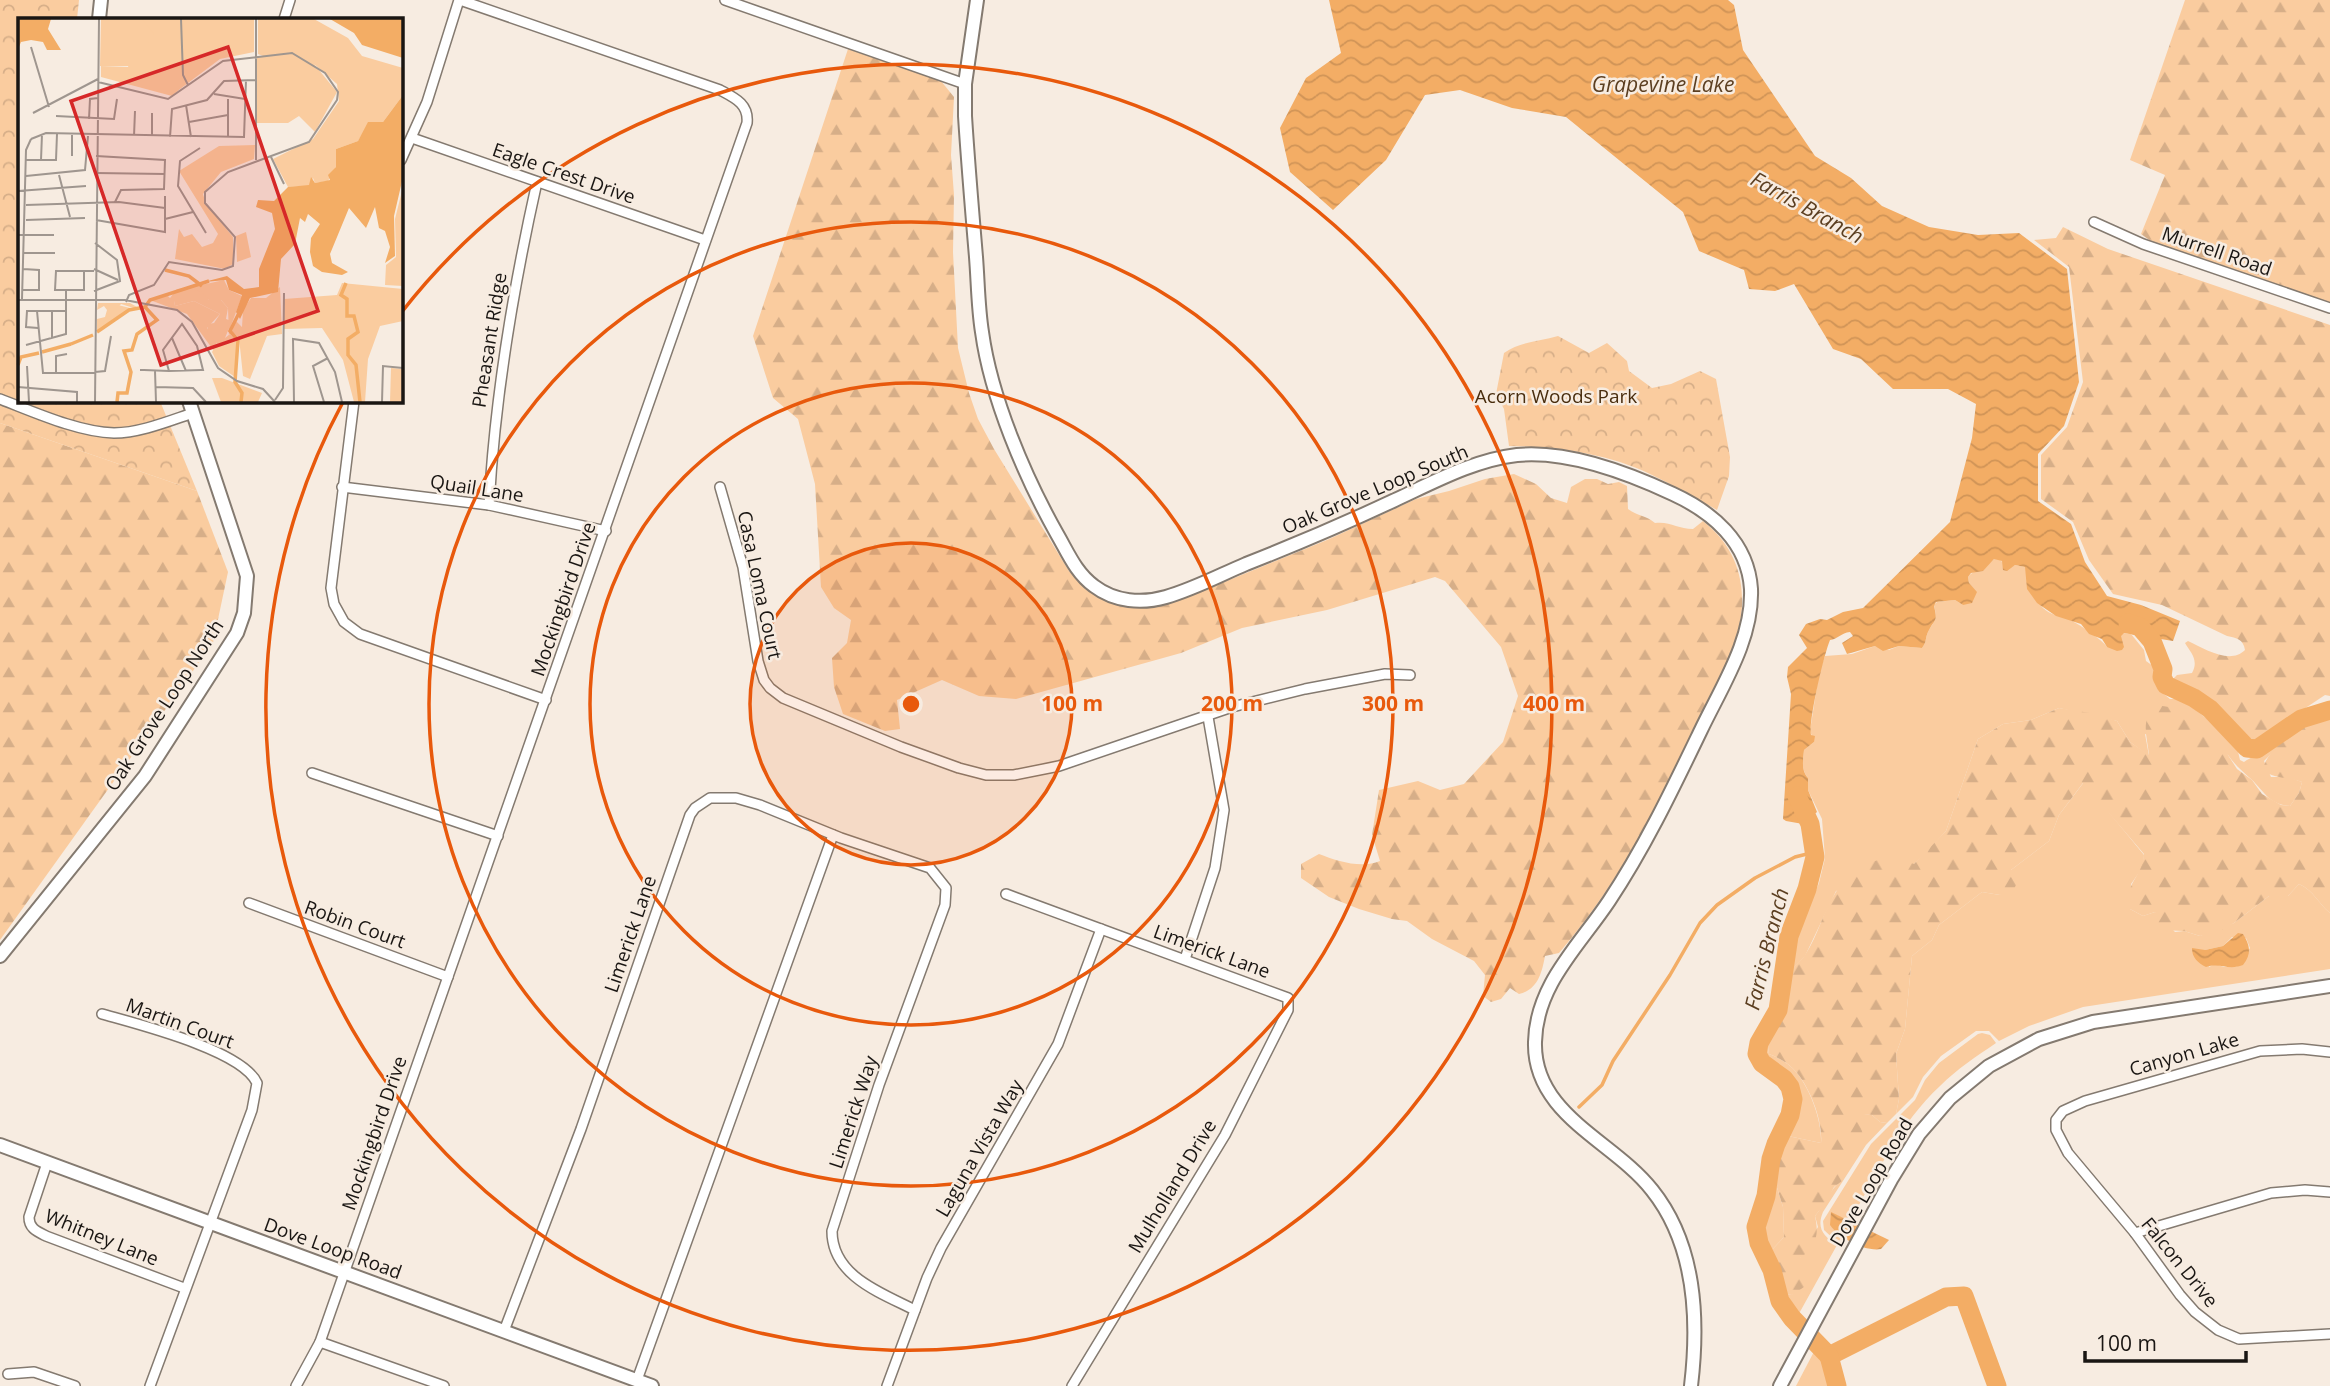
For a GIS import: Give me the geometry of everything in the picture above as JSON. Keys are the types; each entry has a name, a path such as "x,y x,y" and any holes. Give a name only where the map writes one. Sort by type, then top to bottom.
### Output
{"street":[{"path":"99,18 101,0"},
{"path":"284,18 290,0"},
{"path":"402,158 427,102 460,0"},
{"name":"Mockingbird Drive","path":"296,1386 320,1342 747,123 748,113 745,106 720,90 460,0"},
{"path":"725,0 965,84"},
{"name":"Oak Grove Loop South","path":"977,0 965,84 982,334 1010,433 1033,488 1078,572 1099,590 1110,596 1135,601 1166,597 1336,528 1456,472 1518,455 1585,463 1642,480 1682,498 1715,519 1740,551 1748,570 1751,589 1750,611 1739,651 1634,862 1606,906 1559,968 1544,998 1537,1021 1535,1041 1538,1066 1550,1093 1578,1125 1641,1177 1654,1191 1673,1225 1688,1268 1695,1315 1690,1386"},
{"name":"Eagle Crest Drive","path":"412,138 705,240"},
{"name":"Pheasant Ridge","path":"489,505 492,436 502,367 518,265 537,182"},
{"name":"Murrell Road","path":"2094,222 2143,244 2330,309"},
{"path":"0,399 60,421 114,433 157,424 191,407"},
{"path":"354,402 331,588 334,604 344,622 360,634 546,700"},
{"name":"Oak Grove Loop North","path":"0,956 145,776 237,633 244,612 247,576 191,407"},
{"name":"Quail Lane","path":"342,487 489,505 606,531"},
{"name":"Casa Loma Court","path":"720,488 743,567 758,661 764,680 770,688 783,698 959,768 986,775 1014,775 1059,766 1232,707 1305,689 1385,674 1410,675"},
{"path":"1185,959 1215,868 1224,810 1208,716"},
{"path":"312,773 498,836"},
{"name":"Limerick Lane","path":"504,1331 581,1129 690,815 695,808 710,798 736,799 760,805 833,835 930,868 946,888"},
{"path":"637,1380 833,835"},
{"name":"Limerick Way","path":"915,1310 853,1276 835,1251 832,1231 879,1085 945,905 946,888"},
{"name":"Limerick Lane","path":"1006,894 1288,998"},
{"name":"Robin Court","path":"249,903 448,977"},
{"name":"Laguna Vista Way","path":"887,1386 927,1278 941,1248 1058,1044 1101,929"},
{"name":"Dove Loop Road","path":"1780,1386 1905,1156 1935,1114 1979,1074 2021,1048 2056,1032 2093,1021 2330,986"},
{"name":"Mulholland Drive","path":"1072,1386 1225,1135 1288,1010 1288,998"},
{"name":"Martin Court","path":"102,1014 148,1027 222,1055 254,1075 257,1083 252,1110 210,1223"},
{"name":"Canyon Lake","path":"2056,1119 2063,1111 2085,1101 2260,1051 2302,1049 2330,1052"},
{"name":"Falcon Drive","path":"2056,1119 2056,1130 2068,1153 2135,1233 2195,1312 2228,1336 2239,1339 2330,1334"},
{"name":"Dove Loop Road","path":"0,1145 652,1386"},
{"name":"Whitney Lane","path":"47,1163 29,1217 32,1228 184,1288"},
{"path":"2135,1233 2271,1194 2286,1191 2330,1192"},
{"path":"150,1386 210,1223"},
{"path":"320,1342 444,1386"},
{"path":"8,1374 34,1373 75,1386"}],"green space":[{"path":"0,0 79,0 77,18 18,18 18,402 160,402 197,491 0,423"},
{"path":"2185,0 2330,0 2330,307 2152,242 2141,234 2165,175 2130,160"},
{"path":"848,49 941,81 954,97 951,155 954,195 953,252 958,348 969,393 978,419 994,449 1069,571 1090,592 1104,600 1137,608 1151,608 1180,600 1327,540 1416,499 1485,479 1514,474 1536,484 1551,498 1567,503 1571,487 1585,479 1597,479 1608,484 1619,482 1627,486 1628,509 1631,511 1655,523 1688,529 1693,529 1703,521 1726,545 1736,564 1742,598 1739,627 1729,657 1639,838 1582,925 1559,953 1545,956 1540,974 1531,989 1519,994 1510,988 1501,999 1491,1002 1483,996 1485,975 1474,961 1432,939 1407,921 1359,909 1329,897 1301,878 1301,864 1319,854 1357,864 1380,861 1372,835 1379,790 1418,781 1440,790 1464,784 1503,742 1518,696 1501,647 1445,581 1435,577 1327,610 1242,628 1181,653 1016,699 979,696 942,680 897,700 900,729 885,731 843,714 834,687 832,658 847,643 851,620 834,608 821,587 815,484 798,419 773,398 753,336"},
{"path":"2063,227 2108,249 2330,325 2330,696 2325,695 2256,741 2246,735 2211,700 2172,680 2177,675 2192,673 2195,664 2185,643 2188,641 2217,654 2232,656 2245,650 2241,641 2162,605 2113,594 2089,560 2073,522 2041,499 2041,455 2067,427 2083,382 2069,267 2034,240 2056,238"},
{"name":"Acorn Woods Park","path":"1558,336 1589,353 1607,343 1627,361 1629,371 1652,388 1671,384 1700,371 1716,379 1730,457 1729,476 1717,510 1650,474 1616,461 1563,450 1509,446 1504,409 1496,394 1504,353 1523,344"},
{"path":"0,423 197,491 228,572 213,643 0,940"},
{"path":"1994,559 1999,559 2009,568 2015,565 2025,567 2043,608 2077,624 2107,647 2123,633 2131,634 2144,650 2146,661 2153,666 2159,690 2170,699 2178,699 2191,706 2236,743 2240,760 2244,762 2264,752 2301,728 2264,761 2271,777 2288,777 2302,782 2299,793 2290,806 2277,803 2267,797 2228,755 2145,734 2149,756 2130,742 2117,721 2059,708 2031,720 2003,724 1978,739 1946,831 1914,864 1836,891 1805,956 1792,969 1798,935 1819,883 1825,858 1822,819 1808,790 1808,778 1803,762 1804,750 1814,742 1810,731 1819,673 1825,656 1852,654 1875,646 1889,650 1899,646 1922,648 1935,620 1934,605 1937,602 1955,600 1963,605 1968,577"},
{"path":"2156,705 2169,707 2228,755 2237,769 2252,780 2262,794 2281,805 2290,806 2299,793 2302,782 2267,773 2263,770 2266,761 2289,736 2310,724 2330,718 2330,913 2299,884 2288,896 2269,896 2234,923 2216,933 2200,936 2184,931 2160,930 2155,912 2143,916 2130,909 2129,893 2144,854 2083,783 2059,815 2049,841 2011,870 2017,883 2013,891 2000,895 1982,892 1939,925 1932,940 1912,956 1905,1029 1896,1054 1899,1099 1896,1114 1887,1123 1880,1122 1872,1115 1857,1114 1864,1138 1856,1149 1845,1152 1848,1168 1842,1181 1834,1187 1815,1216 1815,1240 1800,1258 1800,1270 1807,1285 1792,1295 1781,1294 1769,1253 1784,1237 1783,1207 1775,1181 1777,1156 1788,1136 1821,1143 1821,1135 1818,1116 1807,1088 1791,1067 1769,1054 1767,1040 1784,1013 1791,971 1810,948 1836,892 1851,874 1870,863 1891,859 1914,864 1946,831 1978,739 2003,724 2031,720 2059,708 2096,714 2117,721 2130,742 2149,755 2146,723"},
{"path":"2084,782 2144,855 2143,867 2131,884 2130,909 2143,916 2155,912 2175,932 2184,931 2200,936 2234,923 2269,896 2288,896 2299,884 2330,913 2330,969 2083,1007 2029,1026 1999,1041 1989,1031 1976,1031 1941,1056 1923,1077 1913,1097 1896,1114 1899,1099 1896,1054 1905,1029 1912,956 1932,940 1939,925 1982,892 2000,895 2011,870 2049,841 2059,815","holes":["2232,937 2246,938 2250,948 2237,967 2215,964 2209,967 2205,950 2223,946"]},
{"path":"1982,1033 1990,1035 1996,1043 1967,1063 1926,1100 1890,1150 1850,1221 1831,1213 1836,1233 1842,1236 1838,1243 1824,1230 1823,1221 1871,1144 1915,1100 1925,1080 1939,1063"},
{"path":"1767,1040 1769,1054 1791,1067 1807,1088 1818,1116 1821,1143 1788,1136 1799,1106 1799,1096 1797,1088 1764,1053"},
{"path":"1856,1113 1872,1115 1880,1122 1887,1123 1866,1145 1823,1212 1821,1228 1837,1245 1796,1319 1781,1294 1792,1295 1800,1270 1800,1258 1818,1227 1815,1216 1842,1180 1845,1152"},
{"path":"1776,1167 1775,1181 1783,1207 1784,1237 1769,1253 1762,1239 1762,1226 1772,1196"},
{"path":"1818,1344 1829,1356 1837,1386 1796,1386"}],"water":[{"name":"Grapevine Lake","path":"1329,0 1728,0 1734,5 1743,50 1815,156 1851,178 1882,206 1929,227 1978,235 2019,233 2067,269 2079,382 2064,426 2038,454 2038,501 2071,524 2085,562 2107,596 2141,605 2180,621 2173,641 2124,633 2121,636 2124,647 2122,650 2107,647 2102,639 2089,634 2081,624 2056,616 2037,603 2027,589 2025,567 2015,565 2007,571 2003,570 2002,561 1994,559 1983,571 1971,573 1968,577 1969,583 1977,592 1972,603 1963,605 1955,600 1936,602 1935,620 1922,648 1899,646 1883,651 1875,646 1847,654 1842,643 1853,636 1850,632 1830,640 1812,717 1811,735 1815,736 1814,742 1804,750 1803,758 1808,790 1817,812 1803,824 1783,819 1791,694 1788,667 1807,648 1799,635 1806,624 1863,608 1950,522 1972,438 1976,404 1948,389 1893,389 1861,359 1833,349 1794,284 1775,291 1749,289 1744,270 1699,251 1683,212 1566,117 1512,108 1460,90 1425,95 1386,160 1333,210 1290,172 1280,128 1306,78 1341,53"},
{"path":"2238,933 2243,934 2248,946 2248,957 2243,965 2206,967 2194,957 2192,948 2205,950 2223,946"},
{"path":"1831,1212 1889,1240 1881,1249 1853,1243 1830,1225"}],"waterway":[{"path":"2128,623 2140,627 2152,641 2166,685 2210,709 2247,748 2257,749 2301,719 2330,710"},
{"name":"Farris Branch","path":"1797,796 1810,824 1815,857 1807,889 1789,936 1778,1010 1759,1043 1757,1054 1762,1063 1784,1079 1790,1087 1793,1099 1790,1115 1771,1159 1766,1196 1756,1227 1759,1243 1772,1270 1780,1301 1792,1318 1829,1356 1946,1297 1964,1296 1997,1386"},
{"path":"1579,1107 1602,1085 1613,1061 1670,975 1700,923 1717,905 1755,878 1795,857 1815,852"},
{"path":"1829,1356 1837,1386"}]}
